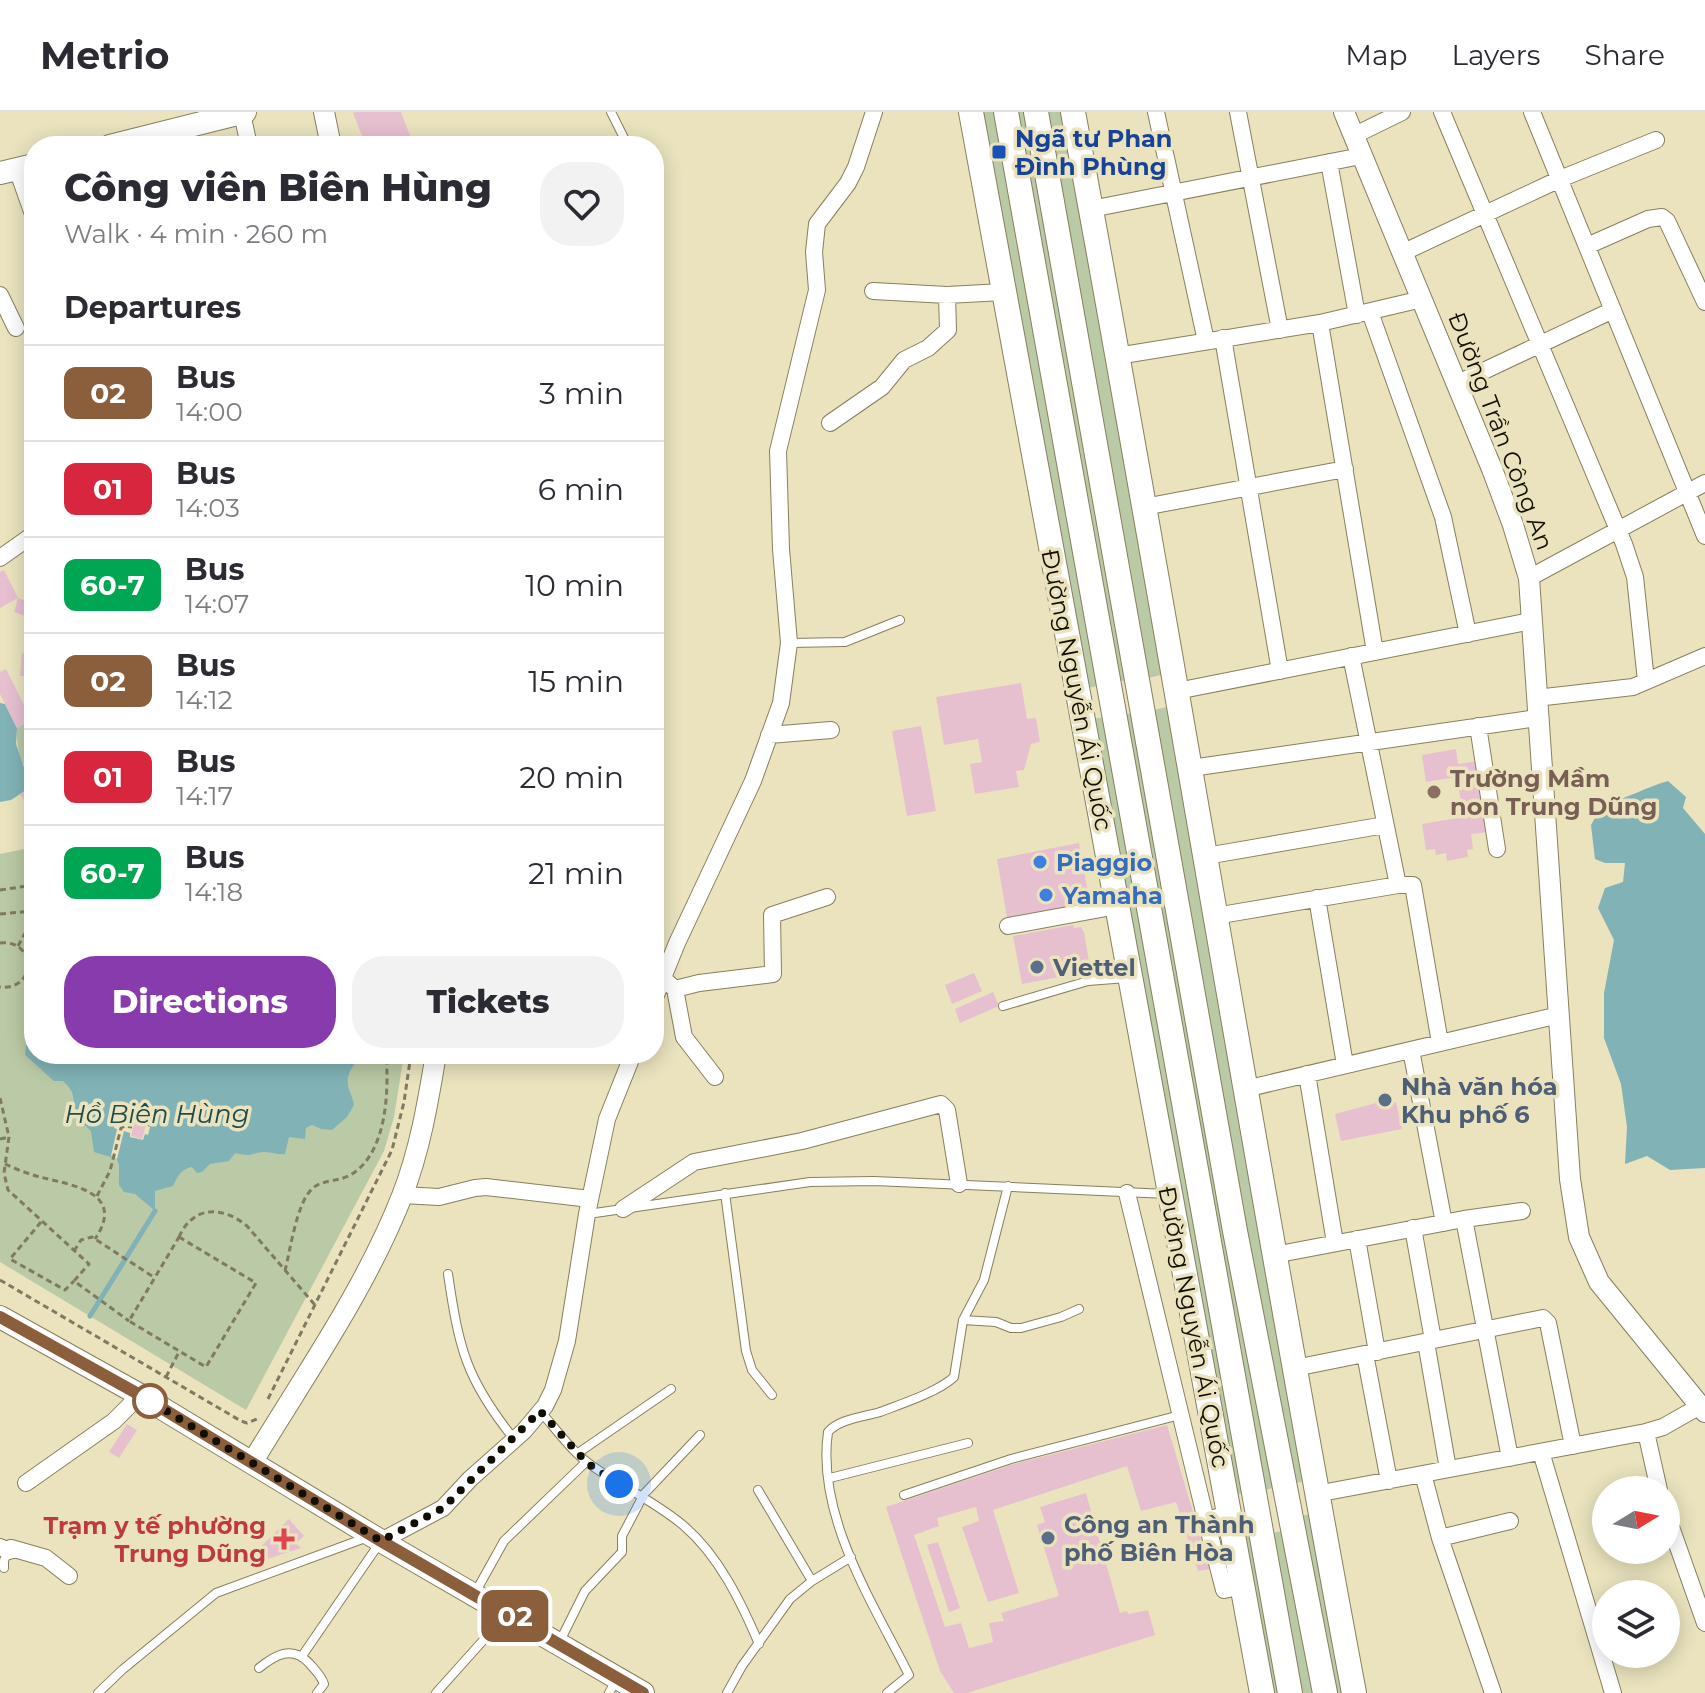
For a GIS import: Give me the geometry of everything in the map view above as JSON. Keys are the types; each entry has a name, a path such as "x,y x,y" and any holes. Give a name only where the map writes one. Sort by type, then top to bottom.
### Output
{"main road":[{"path":"179,136 244,112"},
{"name":"Đường Nguyễn Ái Quốc","path":"971,112 1169,1194 1218,1517 1242,1586 1262,1693"},
{"name":"Đường Nguyễn Ái Quốc","path":"1006,112 1290,1693"},
{"path":"1036,112 1235,1231 1325,1693"},
{"path":"1073,112 1191,768 1316,1494 1354,1693"},
{"path":"1081,706 1177,691"},
{"path":"0,1317 140,1395 377,1538 560,1642 613,1685 643,1693"},
{"path":"1218,1517 1316,1494"}],"street":[{"path":"244,112 248,136"},
{"path":"324,112 329,136"},
{"path":"715,1077 684,1037 669,984 677,943 753,781 781,703 789,643 781,549 778,451 817,290 814,252 817,224 848,183 874,112"},
{"path":"1156,112 1174,194 1215,340 1249,488 1280,671"},
{"path":"1238,112 1280,330"},
{"name":"Đường Trần Công An","path":"1344,112 1513,525 1529,578 1573,1211 1586,1259 1599,1282 1702,1409"},
{"path":"1353,136 1402,112"},
{"path":"1442,112 1618,529 1635,577 1646,681"},
{"path":"1532,112 1705,536"},
{"path":"1402,253 1560,179 1656,140"},
{"path":"1091,209 1361,156"},
{"path":"1329,162 1364,314 1443,517 1468,634"},
{"path":"17,169 24,189"},
{"path":"1587,246 1648,219 1662,217 1667,221 1705,302"},
{"path":"873,291 947,295 1003,292"},
{"path":"0,295 16,328"},
{"path":"830,423 882,387 904,360 928,348 948,330 947,295"},
{"path":"1117,356 1320,323 1422,299"},
{"path":"1456,384 1613,310"},
{"path":"1320,323 1375,652"},
{"path":"1144,507 1345,469"},
{"path":"1529,578 1705,483"},
{"path":"0,558 24,541"},
{"path":"1177,691 1531,621"},
{"path":"1351,656 1398,885"},
{"path":"1191,768 1478,726 1536,708 1633,687 1705,656"},
{"path":"1478,726 1497,849"},
{"path":"769,735 831,730"},
{"path":"1206,856 1385,825"},
{"path":"1215,916 1413,885 1440,1043"},
{"path":"664,989 669,984 773,974 772,915 827,897"},
{"path":"1317,898 1345,1065"},
{"path":"1008,926 1117,906"},
{"path":"1245,1089 1559,1015"},
{"path":"1411,1050 1444,1223"},
{"path":"253,1461 361,1282 402,1195 424,1122 434,1064"},
{"path":"377,1538 443,1508 514,1440 540,1411 553,1390 567,1341 607,1119 629,1064"},
{"path":"1307,1074 1335,1243"},
{"path":"623,1209 694,1162 802,1141 941,1104 947,1110 959,1184"},
{"path":"402,1195 439,1197 486,1187 589,1207"},
{"path":"1127,1193 1180,1415 1218,1517"},
{"path":"1274,1255 1522,1211"},
{"path":"1464,1219 1510,1458"},
{"path":"1413,1228 1448,1469"},
{"path":"1357,1239 1389,1481"},
{"path":"1295,1368 1539,1318 1547,1320 1573,1446"},
{"path":"26,1483 114,1421 140,1395"},
{"path":"1316,1494 1646,1432 1702,1409"},
{"path":"1646,1432 1656,1476"},
{"path":"1541,1452 1613,1693"},
{"path":"1423,1474 1440,1538 1493,1693"},
{"path":"1440,1538 1510,1521"},
{"path":"5,1549 46,1558 69,1576"},
{"path":"1680,1552 1705,1623"}],"lane":[{"path":"611,112 623,136"},
{"path":"789,643 845,642 900,620"},
{"path":"1003,1006 1088,981 1130,978"},
{"path":"589,1207 623,1209 810,1182 874,1181 1169,1194"},
{"path":"887,1693 909,1675 834,1517 827,1440 830,1429 836,1425 892,1407 951,1381 956,1372 963,1320 984,1280 1008,1186"},
{"path":"725,1193 746,1351 752,1370 772,1395"},
{"path":"448,1274 465,1361 481,1396 514,1440"},
{"path":"963,1320 996,1322 1021,1328 1079,1309"},
{"path":"578,1453 671,1389"},
{"path":"540,1411 586,1462 676,1519 707,1550 741,1603 759,1644"},
{"path":"904,1495 1011,1459 1180,1415"},
{"path":"560,1642 585,1591 622,1552 622,1536 650,1486 700,1435"},
{"path":"830,1478 968,1443"},
{"path":"475,1593 504,1541 586,1462"},
{"path":"758,1490 812,1581"},
{"path":"302,1656 377,1538"},
{"path":"98,1693 216,1593 377,1538"},
{"path":"4,1568 5,1549"},
{"path":"727,1693 742,1666 790,1599 851,1557"},
{"path":"436,1693 508,1612"},
{"path":"259,1668 272,1657 291,1651 302,1656 321,1676 324,1684 317,1693"}],"path":[{"path":"0,890 24,886"},
{"path":"0,914 24,914"},
{"path":"18,946 24,933"},
{"path":"0,943 18,946 24,956"},
{"path":"0,987 20,983 24,976"},
{"path":"285,1271 302,1207 312,1188 354,1173 362,1166 375,1142 382,1126 387,1099 386,1064"},
{"path":"267,1402 392,1150 410,1064"},
{"path":"0,1098 9,1137 5,1164 8,1190 42,1221 74,1251 89,1264 65,1290 10,1259 42,1221"},
{"path":"97,1196 110,1171 121,1128 132,1127"},
{"path":"0,1139 9,1137"},
{"path":"5,1164 36,1176 77,1185 97,1196 104,1214 102,1229 95,1239"},
{"path":"1,1190 8,1190"},
{"path":"129,1321 183,1227 202,1212 213,1210 247,1226 315,1306"},
{"path":"74,1251 86,1237 95,1239 155,1278"},
{"path":"74,1281 129,1321 206,1367 256,1283 179,1237"},
{"path":"0,1280 241,1421 252,1422 260,1416"},
{"path":"166,1377 180,1351"}],"green space":[{"path":"980,112 997,112 1099,686 1087,688"},
{"path":"1015,112 1026,112 1126,680 1117,682"},
{"path":"1045,112 1064,112 1165,674 1144,679"},
{"path":"1171,706 1305,1481 1295,1483 1251,1269 1149,711"},
{"path":"1132,713 1277,1487 1264,1490 1123,715"},
{"path":"1105,717 1246,1493 1235,1494 1093,719"},
{"path":"24,724 24,763 18,748 17,728"},
{"path":"24,849 24,1064 402,1064 394,1117 384,1151 246,1410 0,1262 0,854"},
{"path":"1311,1514 1345,1693 1333,1693 1301,1516"},
{"path":"1284,1531 1316,1693 1299,1693 1271,1533"},
{"path":"1253,1533 1281,1693 1272,1693 1243,1535"}],"water":[{"path":"0,703 5,704 17,728 16,744 24,767 24,792 11,800 0,802"},
{"path":"1668,781 1686,797 1683,808 1705,834 1705,1168 1670,1170 1647,1156 1625,1164 1627,1127 1621,1084 1604,1038 1604,993 1614,940 1598,908 1605,888 1623,882 1625,863 1605,863 1595,859 1591,825 1603,804"},
{"name":"Hồ Biên Hùng","path":"35,1064 354,1064 348,1082 354,1105 347,1117 332,1130 312,1125 306,1128 305,1139 289,1137 285,1154 235,1153 229,1161 210,1164 202,1172 197,1173 192,1167 185,1169 173,1186 155,1191 155,1211 135,1194 124,1192 119,1185 117,1159 94,1152 91,1131 78,1119 72,1092 63,1081 54,1081"}],"pier":[{"path":"134,1117 148,1121 148,1135 145,1134 143,1140 130,1137 130,1133 124,1131 117,1159 111,1156 117,1129 114,1128 116,1118 132,1122"}],"building":[{"path":"401,112 410,136 362,136 353,113"},
{"path":"4,570 18,598 0,608 0,572"},
{"path":"18,598 24,600 24,616 14,612"},
{"path":"22,653 24,653 24,676 20,676"},
{"path":"6,669 24,705 24,724 17,728 0,694 0,672"},
{"path":"1021,683 1027,719 1036,718 1040,742 1031,744 1024,770 1016,771 1019,787 975,794 970,764 982,762 978,739 944,745 936,697"},
{"path":"921,726 936,811 907,816 892,731"},
{"path":"1456,749 1458,764 1478,761 1489,832 1471,834 1473,849 1467,850 1468,857 1447,861 1446,853 1436,855 1435,849 1426,850 1422,824 1463,817 1457,777 1426,782 1422,755"},
{"name":"Yamaha","path":"1079,843 1091,909 1008,923 997,859"},
{"path":"1073,925 1074,928 1081,927 1084,932 1089,962 1085,963 1086,969 1079,970 1080,973 1022,984 1013,936"},
{"path":"974,973 982,991 952,1004 945,985"},
{"path":"993,992 999,1006 960,1023 955,1009"},
{"path":"1380,1102 1381,1105 1396,1102 1402,1129 1341,1141 1335,1114"},
{"path":"135,1119 147,1122 142,1139 131,1136"},
{"path":"127,1424 137,1430 119,1458 109,1452"},
{"path":"1167,1425 1210,1569 1198,1571 1176,1502 1141,1511 1127,1466 993,1510 1019,1593 988,1602 962,1527 979,1521 976,1507 937,1518 939,1526 914,1535 945,1627 961,1623 969,1648 993,1642 989,1623 1004,1621 1001,1613 1059,1596 1037,1525 1045,1522 1040,1507 1086,1493 1120,1613 1148,1610 1155,1635 967,1693 954,1693 940,1671 886,1507 1014,1464"},
{"name":"Trạm y tế phường Trung Dũng","path":"289,1519 304,1536 296,1543 301,1548 264,1560 256,1551"},
{"path":"938,1542 960,1608 949,1612 927,1545"}],"waterway":[{"path":"90,1316 155,1211"}],"bus line":[{"name":"02","path":"0,1317 253,1461 381,1541 560,1642 643,1693"}],"place":[{"name":"Ngã tư Phan Đình Phùng","path":"999,152"},
{"name":"Trường Mầm non Trung Dũng","path":"1434,792"},
{"name":"Piaggio","path":"1040,862"},
{"name":"Yamaha","path":"1046,895"},
{"name":"Viettel","path":"1037,967"},
{"name":"Nhà văn hóa Khu phố 6","path":"1385,1100"},
{"name":"Công an Thành phố Biên Hòa","path":"1048,1538"},
{"name":"Trạm y tế phường Trung Dũng","path":"284,1539"}],"route":[{"path":"150,1401 140,1395 381,1541 443,1508 470,1479 524,1431 540,1411 587,1463 619,1484"}]}
